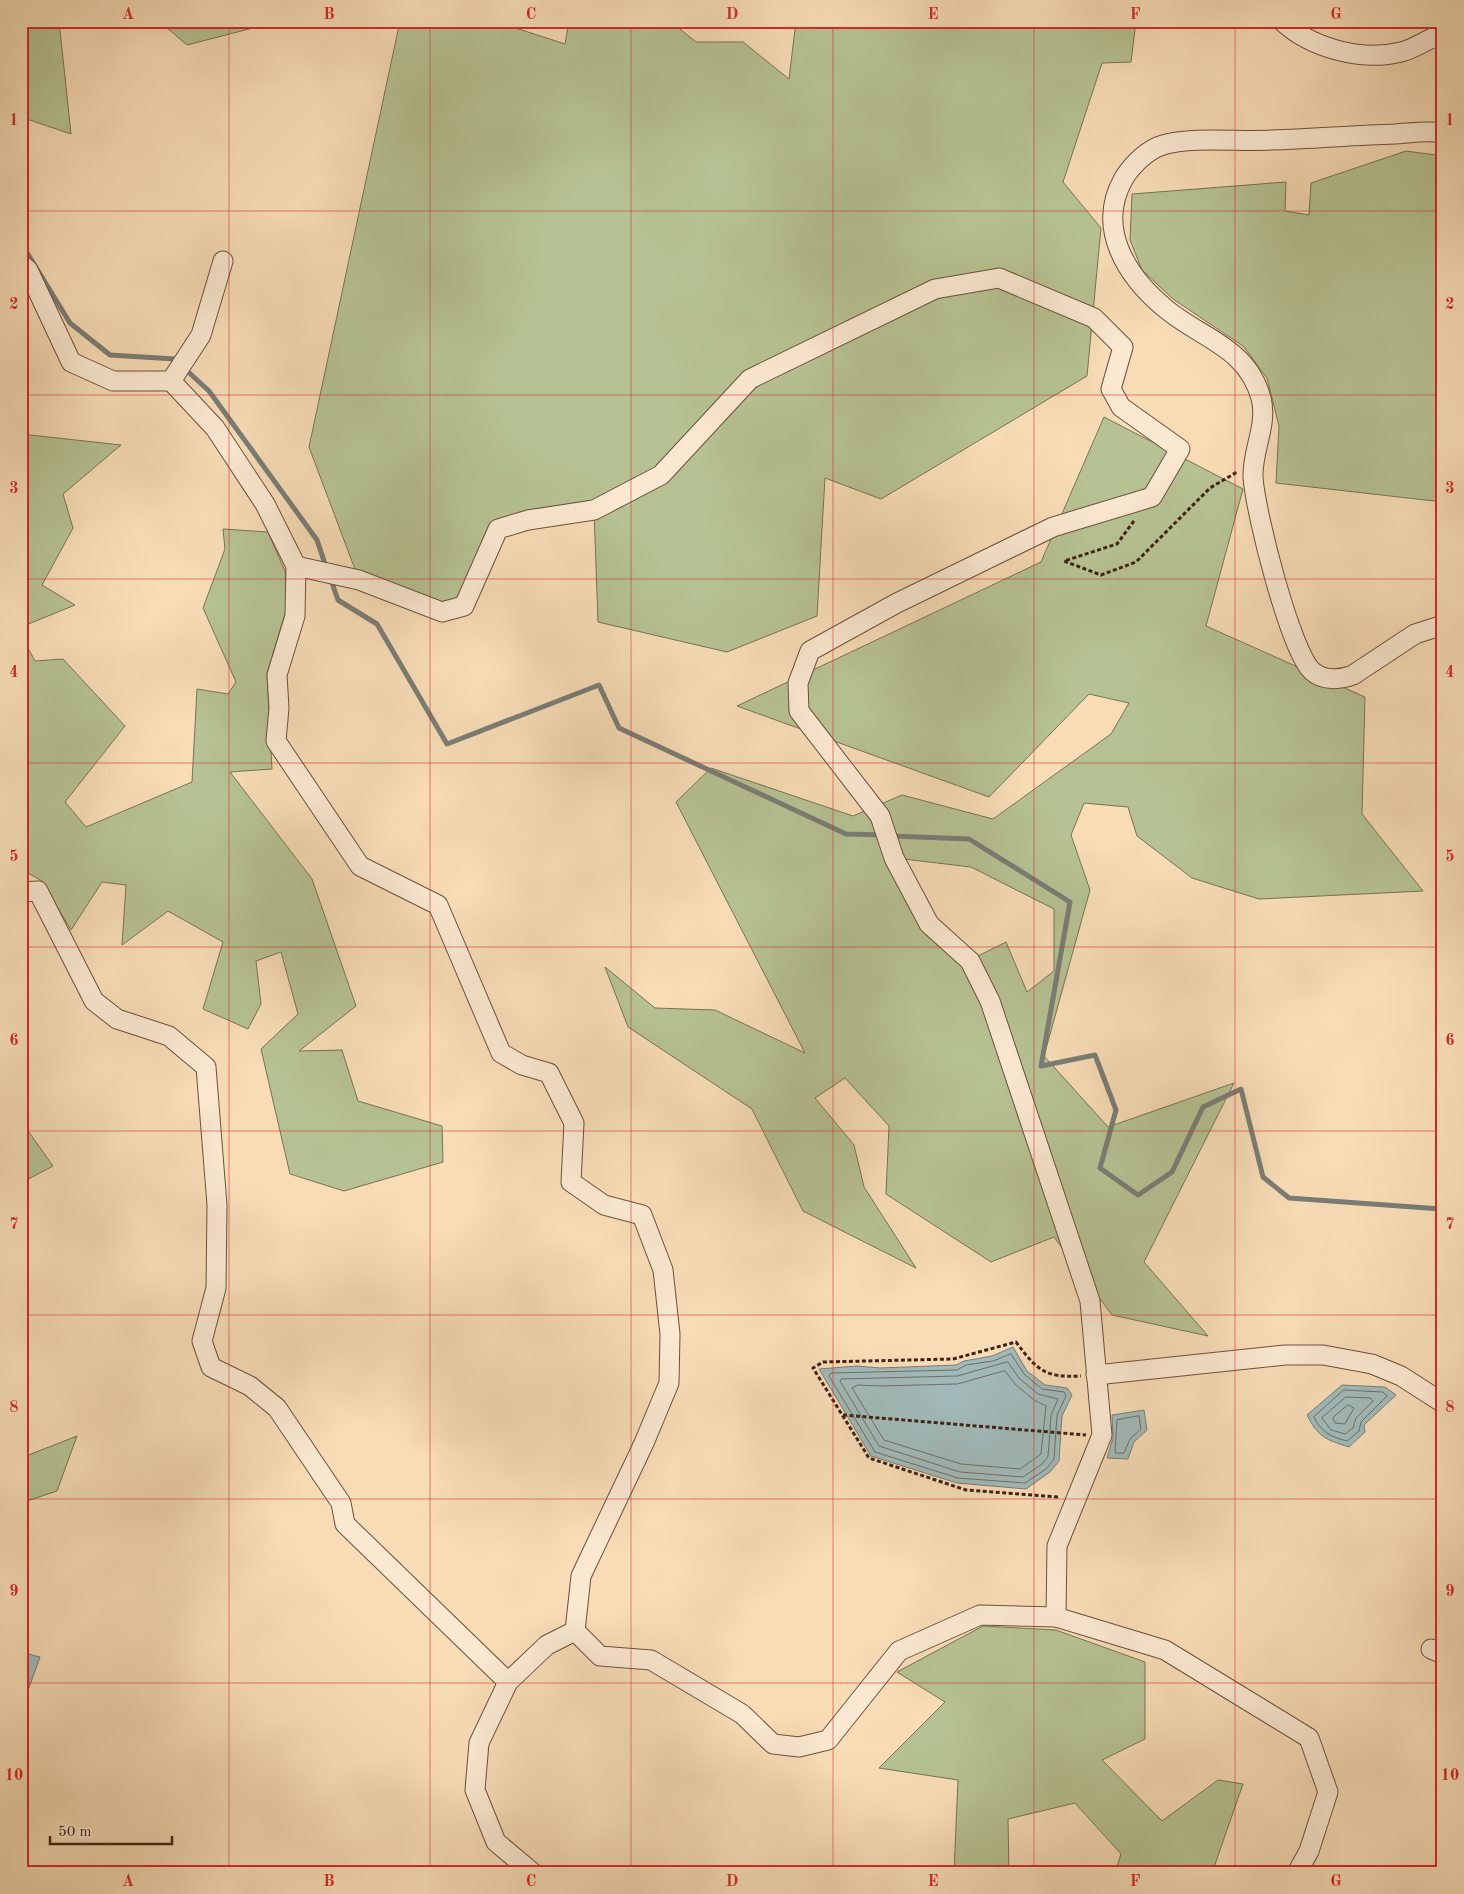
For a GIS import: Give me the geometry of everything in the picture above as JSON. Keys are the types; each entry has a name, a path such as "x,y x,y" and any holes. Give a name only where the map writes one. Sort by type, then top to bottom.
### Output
{"street":[{"path":"1282,21 1304,38 1325,46 1362,54 1402,52 1443,34"},
{"path":"1443,133 1243,142 1181,141 1161,145 1144,156 1125,177 1115,198 1111,215 1116,244 1135,276 1167,310 1229,350 1242,361 1253,377 1261,399 1263,420 1253,462 1256,501 1274,573 1300,654 1313,672 1326,678 1341,679 1353,676 1415,634 1443,625"},
{"path":"172,380 200,335 223,261"},
{"path":"21,264 28,270 71,362 113,381 172,380 215,428 264,504 296,566 295,616 277,675 279,708 276,741 360,866 438,905 501,1054 522,1065 549,1073 574,1123 571,1182 604,1205 642,1215 663,1270 670,1334 669,1383 644,1443 581,1576 575,1631"},
{"path":"296,566 359,580 442,612 464,606 498,529 528,520 594,510 661,475 750,379 935,289 999,278 1094,318 1123,347 1111,389 1121,407 1180,449 1152,497 1053,527 897,603 810,651 798,684 799,711 880,816 894,858 929,924 970,961 990,1001 1090,1301 1102,1435 1056,1546 1056,1617"},
{"path":"21,892 38,891 94,1002 118,1019 169,1036 206,1067 217,1204 216,1288 202,1341 211,1367 250,1386 277,1408 341,1503 344,1524 508,1682"},
{"path":"1096,1375 1285,1355 1323,1354 1372,1364 1401,1376 1443,1403"},
{"path":"575,1631 600,1656 651,1660 742,1714 772,1744 799,1747 828,1740 900,1651 980,1615 1056,1617 1165,1650 1309,1738 1328,1792 1309,1851 1297,1873"},
{"path":"533,1873 496,1842 475,1790 479,1744 508,1682 547,1645 575,1631"}],"path":[{"path":"1135,520 1117,544 1064,561 1101,575 1136,562 1210,488 1253,462"},
{"path":"1076,1498 966,1490 869,1458 813,1368 823,1362 953,1359 1016,1342 1032,1364 1058,1377 1096,1375"},
{"path":"844,1415 1060,1434 1102,1435"}],"green space":[{"path":"21,21 59,21 71,134 21,117"},
{"path":"159,21 280,21 187,45"},
{"path":"400,21 494,21 565,44 569,21 670,21 696,42 743,42 789,79 796,21 1136,21 1131,62 1102,63 1063,182 1101,228 1087,376 881,499 825,478 817,616 727,652 598,622 594,510 499,529 464,606 442,612 359,580 309,447"},
{"path":"1406,151 1443,156 1443,502 1276,483 1279,426 1267,378 1243,346 1173,299 1142,270 1130,240 1132,194 1286,182 1285,211 1309,215 1311,183"},
{"path":"1104,417 1243,489 1206,626 1365,697 1362,814 1423,891 1259,899 1192,878 1137,836 1128,807 1084,803 1071,835 1090,890 1044,1056 1108,1127 1234,1083 1144,1262 1208,1336 1112,1315 1054,1237 991,1262 886,1194 889,1126 845,1078 815,1098 854,1145 864,1187 916,1268 803,1211 752,1109 628,1027 605,967 655,1008 715,1010 805,1053 676,802 711,768 853,816 902,795 993,819 1111,734 1129,703 1089,694 989,797 737,706 1041,562","holes":["895,858 971,867 1054,909 1054,971 1027,992 1006,942 970,960 929,924"]},
{"path":"21,434 121,445 63,494 73,528 42,585 75,605 21,627"},
{"path":"223,529 268,532 285,571 287,607 267,673 272,769 230,772 312,879 356,1006 299,1051 342,1050 358,1101 442,1126 443,1162 344,1191 290,1174 261,1049 298,1014 281,952 256,961 261,1004 248,1029 203,1009 223,942 168,911 122,945 126,885 102,882 71,930 42,881 26,872 21,864 21,635 35,661 63,659 125,726 65,802 86,827 192,782 197,689 228,694 236,682 203,608 225,549"},
{"path":"21,1121 53,1166 21,1183"},
{"path":"77,1436 57,1491 21,1503 21,1455 26,1456"},
{"path":"983,1626 1056,1630 1145,1662 1145,1739 1102,1760 1162,1821 1218,1780 1243,1784 1212,1873 1115,1873 1121,1854 1075,1803 1008,1819 1009,1873 954,1873 958,1780 879,1768 945,1702 897,1672"}],"water":[{"path":"1013,1347 1027,1371 1045,1385 1067,1388 1072,1395 1062,1416 1059,1461 1050,1472 1026,1489 957,1483 871,1456 819,1369 857,1366 880,1368 956,1365 964,1361 992,1356"},
{"path":"1342,1385 1385,1387 1396,1395 1364,1425 1365,1432 1349,1447 1324,1437 1315,1428 1307,1415"},
{"path":"1144,1410 1147,1430 1134,1442 1128,1459 1107,1458 1113,1438 1112,1415"},
{"path":"21,1652 40,1657 27,1693 21,1693"}],"waterway":[{"path":"21,243 70,323 110,355 175,359 178,362"},
{"path":"184,368 209,391 317,540 326,567"},
{"path":"330,577 338,600 377,624 447,744 599,685 619,728 846,834 883,835"},
{"path":"892,836 969,839 1070,902 1041,1066 1095,1055 1116,1110 1100,1168 1138,1195 1172,1172 1203,1107 1241,1089 1263,1177 1289,1198 1441,1209 1443,1220"}]}
